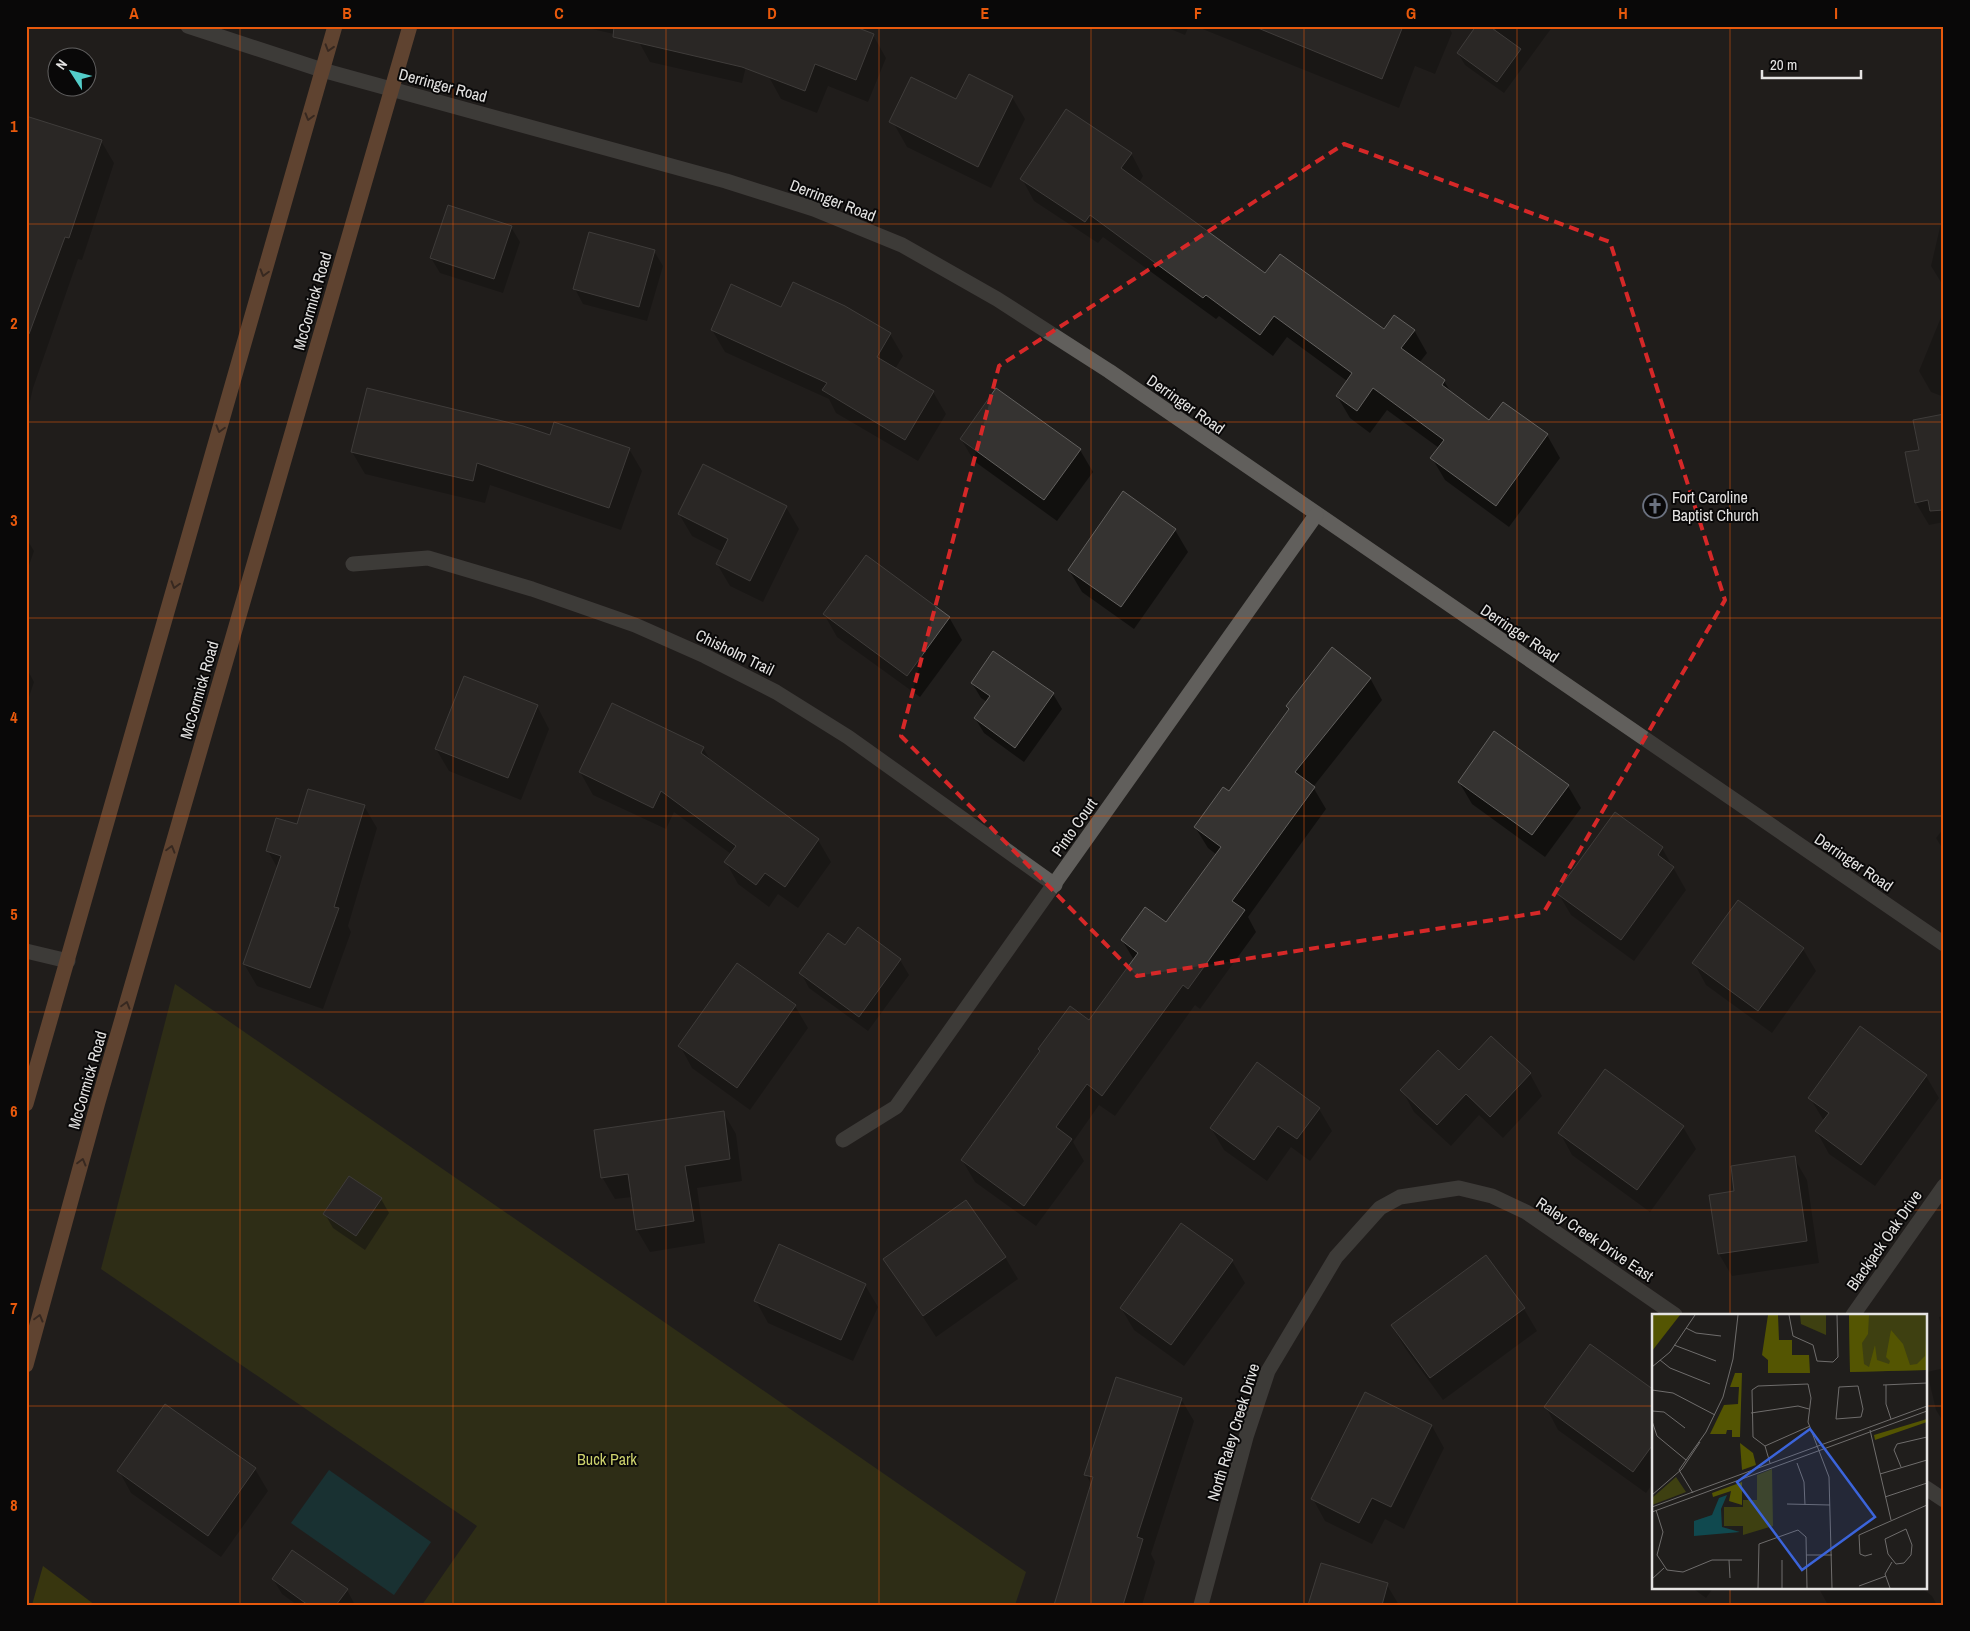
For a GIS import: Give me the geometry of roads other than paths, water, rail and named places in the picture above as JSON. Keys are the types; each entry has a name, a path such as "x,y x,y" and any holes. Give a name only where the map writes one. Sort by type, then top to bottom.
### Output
{"main road":[{"path":"26,1104 335,26"},
{"name":"McCormick Road","path":"26,1365 101,1092 410,26"}],"street":[{"name":"Derringer Road","path":"188,26 322,70 726,181 814,209 902,245 996,299 1109,371 1316,515 1944,944"},
{"name":"Pinto Court","path":"842,1140 896,1107 1316,515"},
{"name":"Chisholm Trail","path":"353,564 428,558 532,589 635,625 705,656 776,692 848,737 1055,885"},
{"path":"26,951 68,961"},
{"name":"Blackjack Oak Drive","path":"1854,1314 1944,1186"},
{"name":"North Raley Creek Drive","path":"1202,1605 1246,1437 1268,1371 1336,1257 1380,1208 1400,1197 1459,1188 1492,1196"},
{"name":"Raley Creek Drive East","path":"1492,1196 1526,1212 1674,1314"},
{"path":"1928,1489 1944,1500"}],"water":[{"path":"329,1470 431,1542 394,1595 291,1523"}],"place":[{"name":"Fort Caroline Baptist Church","path":"1655,506"}],"park label":[{"name":"Buck Park","path":"607,1459"}]}
